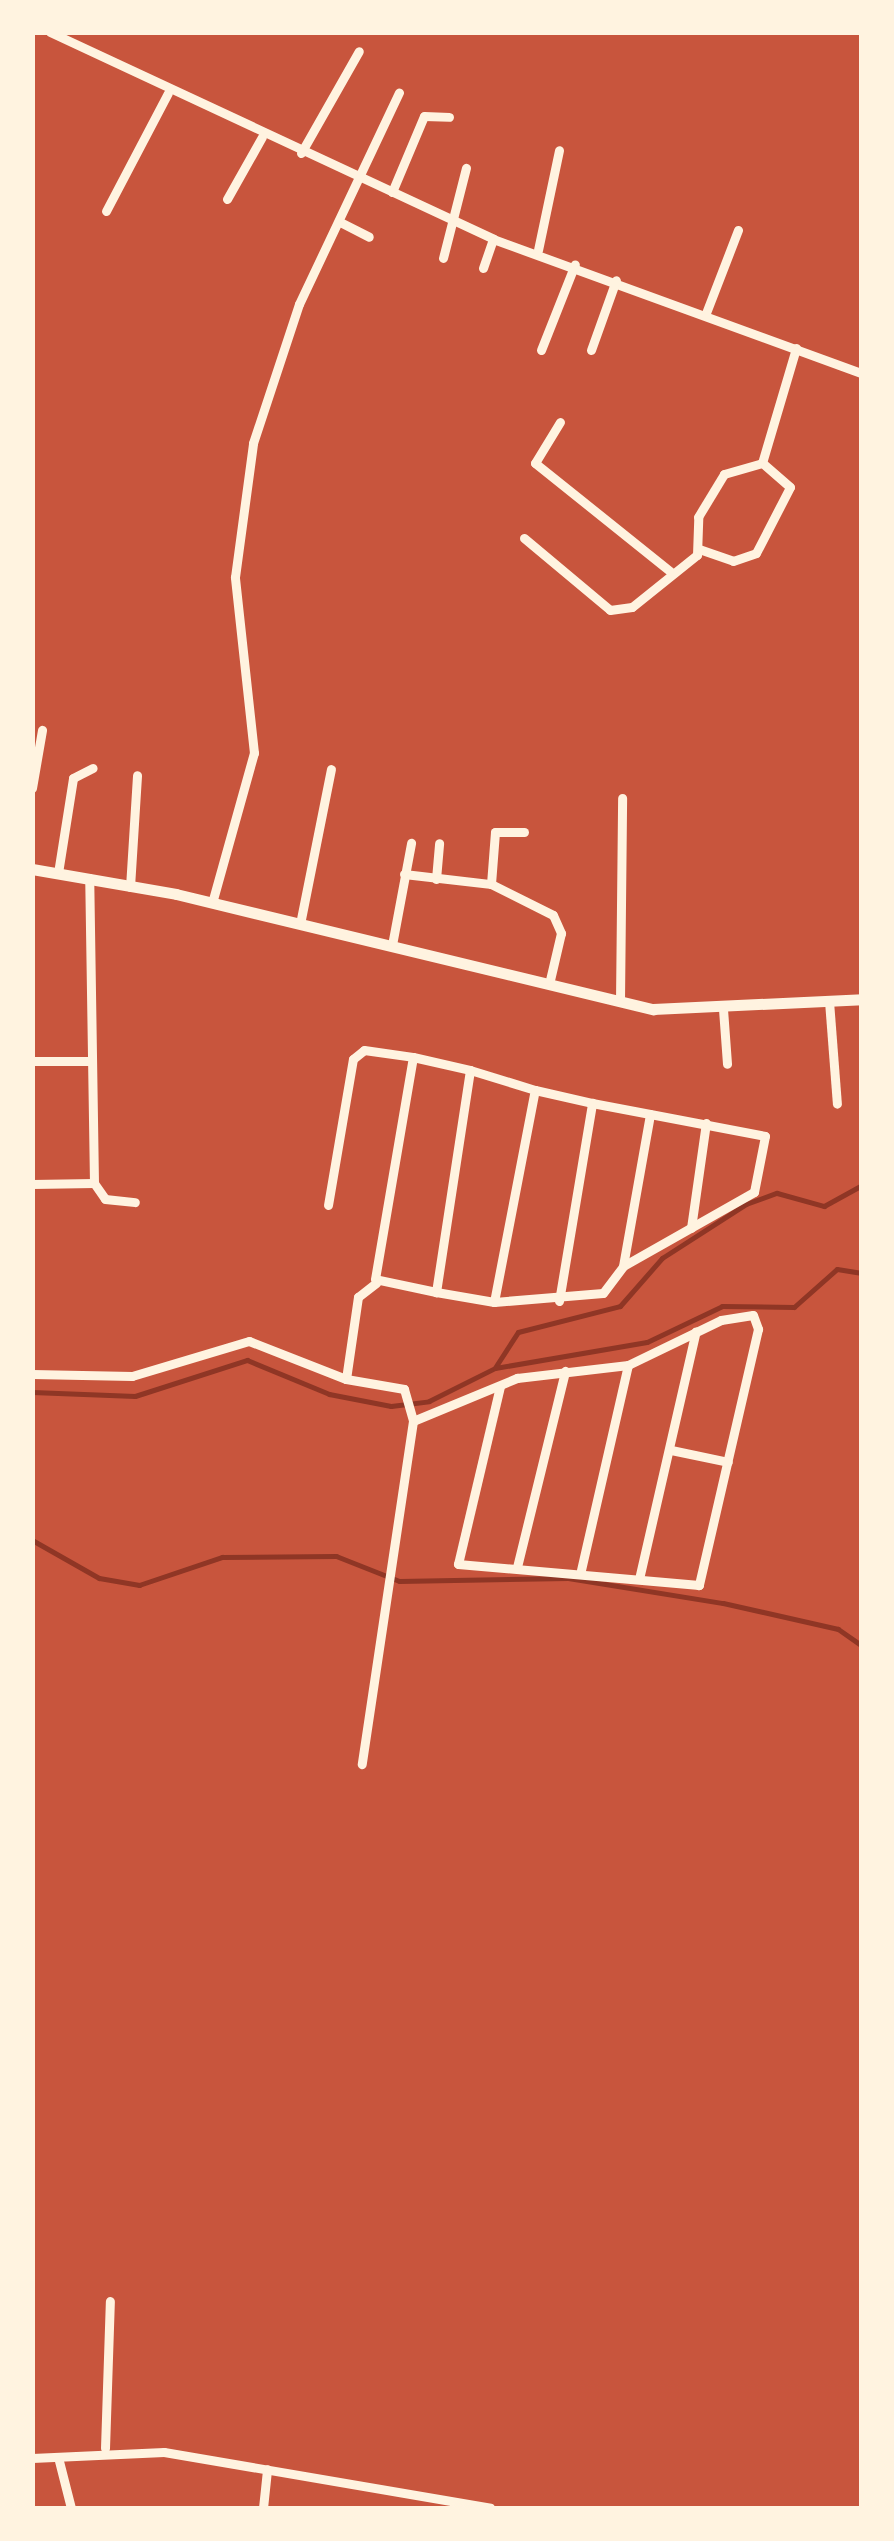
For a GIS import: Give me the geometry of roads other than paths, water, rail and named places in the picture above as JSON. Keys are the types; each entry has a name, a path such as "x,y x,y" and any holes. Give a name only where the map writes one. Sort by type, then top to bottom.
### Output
{"street":[{"path":"50,32 168,94 493,238 538,250 862,373"},
{"path":"301,153 359,51"},
{"path":"212,903 254,753 235,578 253,444 299,304 342,223 399,92"},
{"path":"106,211 168,94"},
{"path":"392,192 424,116 450,117"},
{"path":"228,199 262,137"},
{"path":"538,250 560,150"},
{"path":"443,258 466,168"},
{"path":"342,223 368,236"},
{"path":"706,314 738,230"},
{"path":"483,268 493,238"},
{"path":"541,350 575,264"},
{"path":"591,350 616,280"},
{"path":"762,463 796,348"},
{"path":"560,422 535,463 670,571"},
{"path":"762,463 790,487 759,548 733,561 699,549 698,517 715,484 740,464 762,463"},
{"path":"524,538 617,612 699,549"},
{"path":"32,788 42,730"},
{"path":"58,873 74,778 93,768"},
{"path":"300,924 331,769"},
{"path":"130,887 138,774"},
{"path":"620,1001 622,798"},
{"path":"490,884 494,832 524,832"},
{"path":"436,879 439,842"},
{"path":"392,945 411,843"},
{"path":"32,869 212,903 620,1001 723,1009 862,999"},
{"path":"404,874 490,884 558,922 549,984"},
{"path":"88,878 94,1183 105,1198 135,1202"},
{"path":"829,1001 837,1104"},
{"path":"723,1009 727,1064"},
{"path":"328,1205 353,1059 364,1050 470,1070 592,1103 762,1133 763,1154 754,1192 622,1266 603,1292 559,1301 494,1302 376,1284 358,1297 346,1379"},
{"path":"376,1284 414,1057"},
{"path":"32,1061 90,1061"},
{"path":"436,1292 470,1070"},
{"path":"494,1302 534,1090"},
{"path":"559,1301 592,1103"},
{"path":"622,1266 650,1114"},
{"path":"690,1228 706,1124"},
{"path":"32,1184 94,1183"},
{"path":"412,1416 500,1386 565,1371 628,1365 696,1331 744,1314 759,1320 698,1584 581,1570 463,1568 457,1557 500,1386"},
{"path":"640,1579 696,1331"},
{"path":"32,1374 132,1376 249,1341 346,1379 407,1394 412,1416 362,1764"},
{"path":"581,1570 628,1365"},
{"path":"517,1566 565,1371"},
{"path":"671,1450 728,1462"},
{"path":"105,2448 110,2300"},
{"path":"32,2458 105,2448 267,2469 490,2508"},
{"path":"58,2457 71,2508"},
{"path":"263,2508 267,2469"}],"waterway":[{"path":"496,1366 518,1332 620,1306 662,1258 746,1204 777,1193 824,1206 862,1185"},
{"path":"32,1392 135,1396 247,1360 329,1394 391,1406 429,1401 495,1368 647,1342 722,1306 794,1307 837,1269 862,1273"},
{"path":"32,1540 99,1578 139,1585 222,1557 336,1556 399,1581 568,1578 723,1603 838,1629 862,1646"}]}
